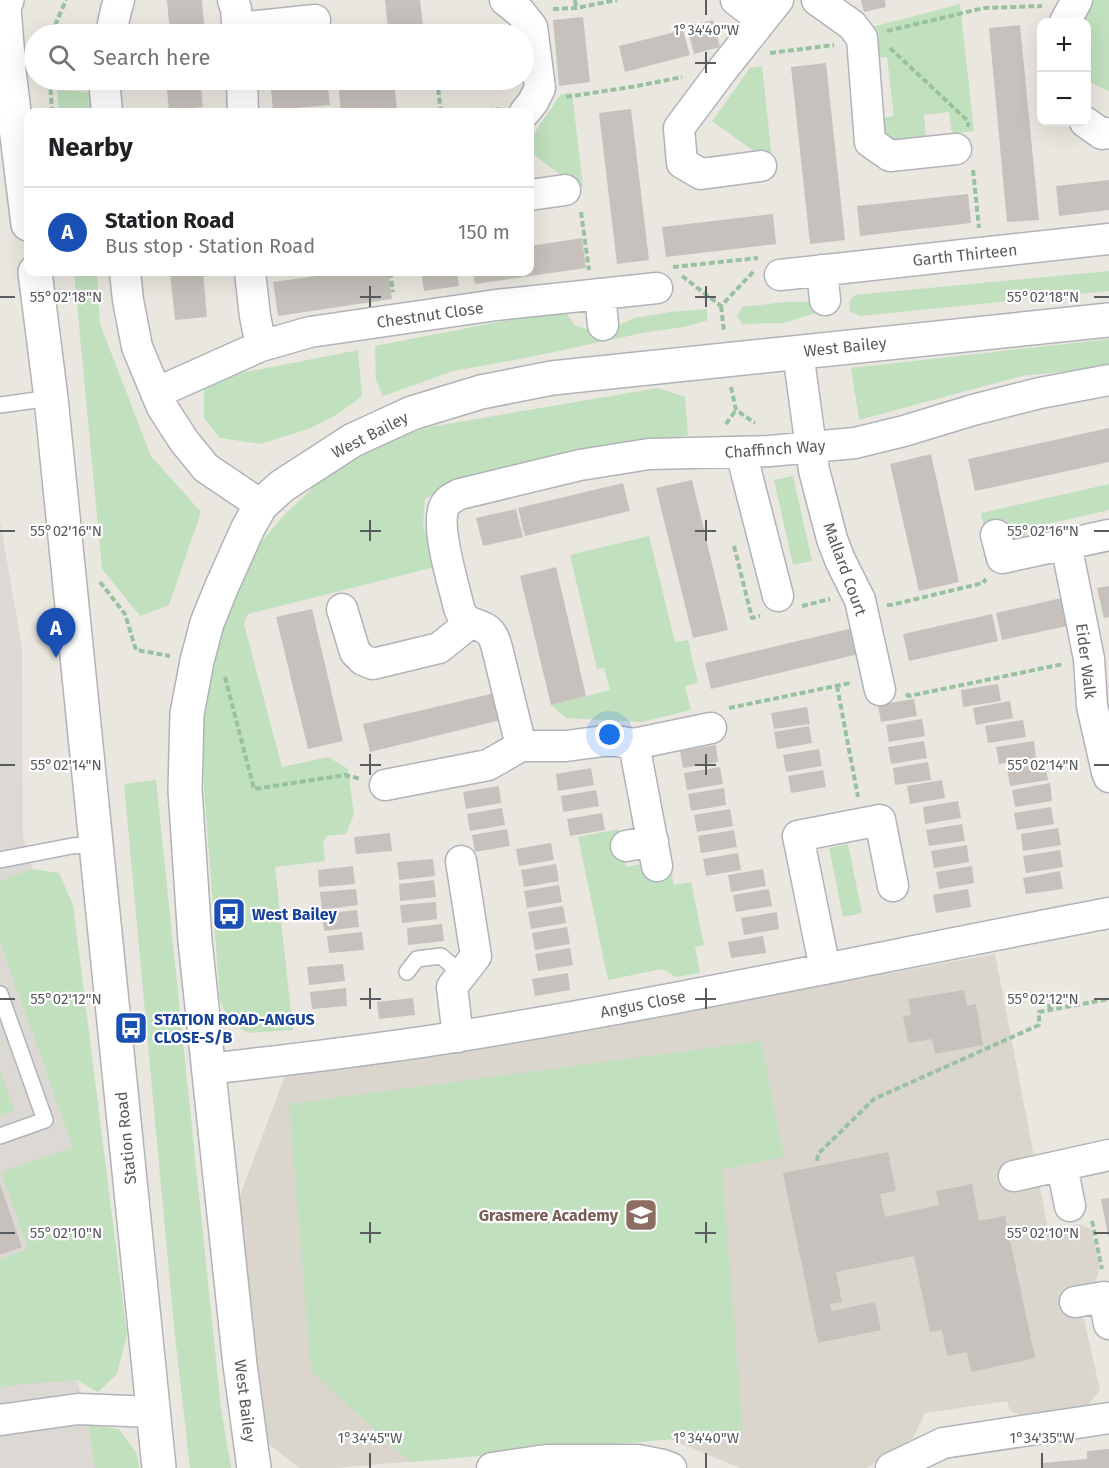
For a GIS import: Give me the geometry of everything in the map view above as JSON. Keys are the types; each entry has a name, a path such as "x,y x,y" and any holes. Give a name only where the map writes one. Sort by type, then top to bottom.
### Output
{"street":[{"path":"113,24 119,0"},
{"path":"736,0 770,10 679,128 682,163 701,174 744,161"},
{"path":"817,0 852,25 862,38 870,142 890,156 945,142"},
{"path":"3,3 24,192"},
{"path":"512,6 529,24"},
{"path":"236,21 315,20"},
{"path":"529,107 540,88 534,42"},
{"path":"105,90 107,108"},
{"path":"242,90 243,108"},
{"path":"1091,126 1102,134 1109,133"},
{"name":"Garth Thirteen","path":"773,266 822,270 1109,239"},
{"path":"822,270 825,300"},
{"name":"Station Road","path":"36,276 51,398 159,1468"},
{"path":"125,276 137,347 162,407 184,441 206,468 261,505"},
{"path":"250,276 261,346"},
{"name":"Chestnut Close","path":"156,393 261,346 310,332 496,305 657,288"},
{"path":"596,294 603,325"},
{"name":"West Bailey","path":"254,1468 240,1365 195,941 184,790 187,714 207,623 248,528 261,505 282,486 353,440 412,413 481,392 552,378 1109,320"},
{"name":"Mallard Court","path":"798,352 814,470 832,539 860,600 879,683"},
{"name":"Chaffinch Way","path":"470,623 462,616 459,608 442,534 441,519 444,507 449,500 460,494 580,465 649,454 771,451 855,443 1040,393 1109,380"},
{"path":"741,452 778,596"},
{"path":"996,535 1002,558 1109,535"},
{"name":"Eider Walk","path":"1066,544 1089,659 1092,706 1109,777"},
{"path":"342,609 355,652 363,660 373,664 440,648 470,623 483,627 491,633 497,648 521,746"},
{"path":"385,785 488,765 521,746 566,746 611,740 634,744 711,728"},
{"path":"634,744 645,851"},
{"path":"825,969 798,836 880,820 874,856 893,886"},
{"path":"458,1037 452,987 476,956 461,861"},
{"name":"Angus Close","path":"209,1069 458,1037 558,1020 1109,913"},
{"path":"1014,1176 1109,1155"},
{"path":"1062,1166 1081,1213"},
{"path":"1075,1302 1106,1310"},
{"path":"0,1420 78,1409 153,1412"},
{"path":"891,1468 943,1443 1109,1418"},
{"path":"492,1468 546,1460 638,1460 671,1468"}],"lane":[{"path":"0,405 51,398"},
{"path":"0,860 72,846 96,844"},
{"path":"407,972 417,959 441,956 462,974"},
{"path":"0,994 45,1120 0,1136"}],"path":[{"path":"56,24 66,0"},
{"path":"575,0 576,8"},
{"path":"512,6 576,8 616,0"},
{"path":"1014,6 1018,0"},
{"path":"769,53 848,44 862,38 984,8 1014,6 1072,10"},
{"path":"529,107 723,69"},
{"path":"51,90 52,108"},
{"path":"438,90 440,108"},
{"path":"546,187 580,199 596,294"},
{"path":"681,266 773,266 721,306 671,267 681,266"},
{"path":"99,581 125,614 136,650 222,666 254,789 345,775 385,785"},
{"path":"711,728 708,713 837,686 879,683 909,696 1089,659"},
{"path":"837,686 863,823"},
{"path":"817,1161 818,1154 874,1099 1039,1025 1039,1012 1109,999"},
{"path":"1049,1004 1050,1010"},
{"path":"1081,1213 1106,1289 1106,1310"}],"shaded area":[{"path":"0,521 22,648 23,837 32,869 102,1313 77,1380 95,1468 0,1468"},
{"name":"Grasmere Academy","path":"995,954 1048,1229 1079,1224 1091,1229 1100,1268 1095,1282 1069,1289 1074,1314 1084,1319 1100,1390 1084,1410 1028,1418 1010,1411 1007,1401 925,1413 913,1438 867,1468 740,1468 670,1439 336,1468 299,1468 255,1433 236,1206 286,1073 624,1022"}],"green space":[{"path":"1094,0 1109,0 1109,91 1091,83 1091,18 1083,18"},
{"path":"960,4 974,131 952,134 949,112 924,115 926,136 885,141 882,118 894,116 887,57 876,58 872,27"},
{"path":"762,66 772,159 766,160 712,121 750,68"},
{"path":"57,90 89,92 90,108 59,108"},
{"path":"572,93 583,186 577,187 534,155 534,133 561,94"},
{"path":"1109,271 1109,291 860,316 849,311 850,301 855,295"},
{"path":"74,276 97,276 100,324 151,456 201,512 169,605 140,616 102,569"},
{"path":"785,302 814,302 816,313 783,323 742,324 737,317 742,307"},
{"path":"707,309 707,321 453,371 383,396 376,380 375,346 565,310 574,325 602,334 634,318"},
{"path":"1109,339 1109,367 1022,376 859,420 851,368"},
{"path":"358,350 362,396 338,414 308,429 261,444 220,438 204,418 204,388 210,379"},
{"path":"658,388 685,397 688,435 585,453 445,488 425,499 423,524 435,567 248,614 244,624 282,767 328,757 348,769 354,814 346,834 327,836 323,843 325,861 275,867 293,1030 248,1033 229,1022 220,1000 204,788 203,724 218,629 253,552 284,515 329,473 371,445 429,427"},
{"path":"793,476 812,561 793,565 774,480"},
{"path":"1109,484 1109,510 1026,529 1023,546 985,532 981,513"},
{"path":"649,536 675,642 688,640 698,683 685,686 691,710 642,722 566,718 551,705 610,690 604,668 597,669 570,555"},
{"path":"156,780 221,1408 231,1468 190,1468 174,1327 124,784"},
{"path":"618,829 626,867 668,858 674,885 691,882 704,945 695,947 700,973 676,977 662,969 608,980 578,837"},
{"path":"848,844 862,913 843,917 829,848"},
{"path":"32,869 59,873 73,905 127,1335 117,1374 98,1392 77,1380 0,1388 0,1259 28,1249 1,1172 73,1147 0,941 0,881"},
{"path":"761,1041 784,1157 722,1169 743,1433 410,1462 311,1371 289,1104"},
{"path":"0,1070 15,1111 0,1116"},
{"path":"88,1425 119,1429 137,1454 139,1468 95,1468"}],"building":[{"path":"167,0 202,0 204,24 169,24"},
{"path":"385,0 420,0 423,24 387,24"},
{"path":"861,0 885,0 886,7 864,12"},
{"path":"583,17 590,82 559,86 553,20"},
{"path":"713,20 720,47 694,54 687,26"},
{"path":"1020,25 1039,220 1007,222 989,28"},
{"path":"683,30 690,55 625,72 619,46"},
{"path":"826,63 845,240 810,244 791,67"},
{"path":"167,90 201,90 203,107 169,108"},
{"path":"271,90 328,90 330,105 273,108"},
{"path":"339,90 395,90 397,108 341,108"},
{"path":"631,109 649,260 617,264 599,113"},
{"path":"1109,180 1109,210 1059,216 1056,186"},
{"path":"968,194 971,223 860,236 857,206"},
{"path":"773,214 776,244 666,257 662,227"},
{"path":"582,238 586,268 534,275 534,245"},
{"path":"170,276 203,276 207,317 175,320"},
{"path":"317,276 389,276 392,299 278,316 273,282"},
{"path":"422,276 458,276 459,286 424,291"},
{"path":"474,276 530,276 475,284"},
{"path":"1109,428 1109,462 975,491 968,459"},
{"path":"931,454 959,582 919,591 890,464"},
{"path":"692,480 728,630 693,638 656,488"},
{"path":"623,483 630,511 525,536 518,508"},
{"path":"516,509 523,537 483,546 476,518"},
{"path":"556,567 586,696 551,705 520,576"},
{"path":"1109,586 1109,617 1104,618 1097,588"},
{"path":"1061,598 1067,626 1002,640 996,613"},
{"path":"312,609 343,741 308,749 276,617"},
{"path":"992,614 998,641 909,661 903,634"},
{"path":"853,628 859,654 711,689 705,663"},
{"path":"998,684 1001,701 963,707 961,690"},
{"path":"495,693 501,720 370,752 363,724"},
{"path":"914,699 917,716 881,722 878,705"},
{"path":"1010,701 1013,718 976,725 973,708"},
{"path":"807,707 810,724 774,729 771,713"},
{"path":"922,719 925,736 889,742 886,725"},
{"path":"1023,720 1026,737 988,743 985,726"},
{"path":"809,726 812,743 777,749 774,732"},
{"path":"924,741 927,758 891,764 888,747"},
{"path":"1034,741 1036,758 999,764 996,747"},
{"path":"716,745 718,762 683,768 680,751"},
{"path":"819,749 822,766 786,772 783,755"},
{"path":"928,762 931,780 895,785 893,768"},
{"path":"1045,763 1048,780 1010,786 1007,769"},
{"path":"720,767 723,784 687,790 684,773"},
{"path":"591,768 594,785 558,791 556,774"},
{"path":"823,770 826,787 791,793 788,776"},
{"path":"942,780 945,798 910,804 907,786"},
{"path":"1050,783 1052,801 1015,807 1012,790"},
{"path":"499,786 501,803 466,809 463,792"},
{"path":"724,788 726,805 691,811 688,794"},
{"path":"596,790 599,806 563,812 561,796"},
{"path":"958,801 961,818 925,824 923,807"},
{"path":"1051,807 1054,824 1017,830 1014,813"},
{"path":"502,808 505,825 470,831 467,814"},
{"path":"730,809 733,826 697,832 694,815"},
{"path":"602,813 605,830 570,836 567,819"},
{"path":"962,824 965,841 929,846 926,830"},
{"path":"1058,828 1061,845 1023,851 1021,834"},
{"path":"507,829 510,846 475,852 472,835"},
{"path":"734,830 737,847 701,853 698,836"},
{"path":"390,833 392,851 356,854 354,837"},
{"path":"551,843 554,860 519,866 516,849"},
{"path":"967,845 969,862 934,868 931,851"},
{"path":"1060,850 1063,867 1026,873 1023,856"},
{"path":"738,853 741,870 706,876 703,859"},
{"path":"433,859 435,876 399,880 397,862"},
{"path":"556,864 559,881 524,887 521,870"},
{"path":"353,866 355,884 319,887 318,870"},
{"path":"972,866 974,883 939,889 936,872"},
{"path":"763,869 766,886 731,892 728,875"},
{"path":"1060,871 1063,889 1026,894 1023,878"},
{"path":"434,880 436,897 400,901 399,884"},
{"path":"559,885 562,902 527,908 524,891"},
{"path":"356,889 358,905 322,910 320,892"},
{"path":"769,889 772,906 736,912 733,895"},
{"path":"968,889 971,907 936,913 933,895"},
{"path":"436,902 437,919 402,923 400,905"},
{"path":"563,906 566,923 531,929 528,912"},
{"path":"357,910 359,927 324,931 322,914"},
{"path":"777,912 779,929 744,935 741,918"},
{"path":"442,924 444,941 408,945 407,928"},
{"path":"567,927 570,944 535,950 532,933"},
{"path":"362,932 364,950 329,953 327,936"},
{"path":"763,936 766,953 731,958 728,942"},
{"path":"570,948 573,965 538,971 535,954"},
{"path":"343,964 345,981 309,985 307,967"},
{"path":"568,973 570,990 535,996 532,979"},
{"path":"346,988 347,1006 312,1009 310,992"},
{"path":"964,990 967,1006 976,1004 983,1045 935,1054 932,1039 908,1043 903,1016 911,1015 908,999"},
{"path":"413,998 415,1015 379,1019 377,1002"},
{"path":"888,1152 896,1191 880,1194 885,1217 939,1205 936,1191 972,1184 979,1221 1005,1216 1035,1358 971,1372 967,1352 947,1356 942,1330 930,1332 914,1256 836,1272 842,1302 830,1304 832,1311 875,1302 881,1330 818,1343 783,1173"},
{"path":"0,1184 22,1247 0,1255"},
{"path":"1109,1198 1109,1236 1108,1236 1101,1199"},
{"path":"1109,1449 1109,1468 1043,1468 1043,1463 1087,1459 1087,1451"}],"place":[{"name":"Station Road","path":"56,658"},
{"name":"West Bailey","path":"229,914"},
{"name":"STATION ROAD-ANGUS CLOSE-S/B","path":"131,1028"},
{"name":"Grasmere Academy","path":"641,1215"}]}
